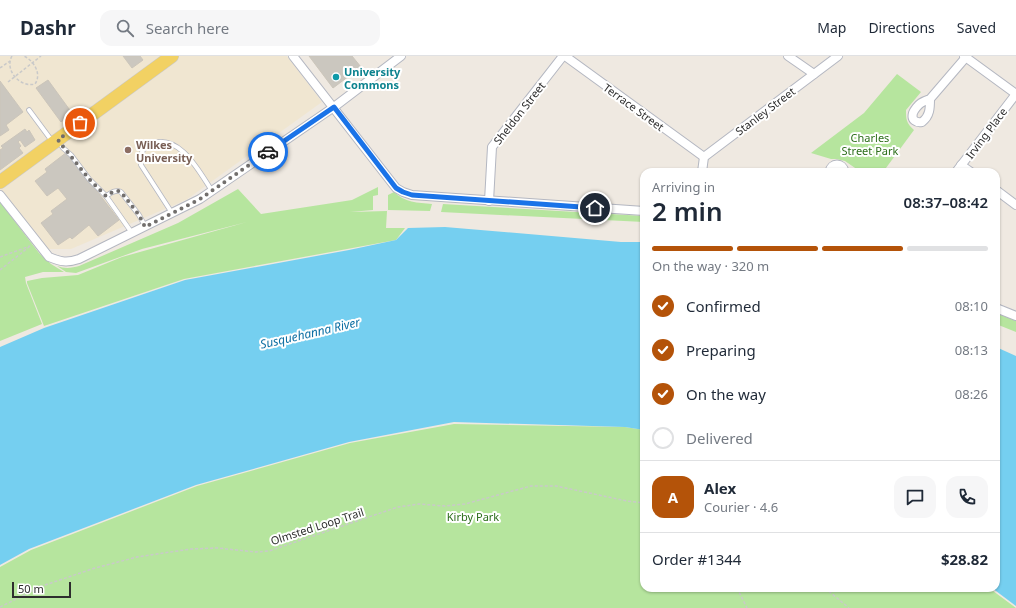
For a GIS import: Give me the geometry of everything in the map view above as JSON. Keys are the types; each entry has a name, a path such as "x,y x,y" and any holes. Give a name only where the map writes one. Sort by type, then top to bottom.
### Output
{"main road":[{"path":"0,182 172,56"}],"street":[{"path":"293,56 396,188 403,192 412,195 640,211"},
{"path":"0,195 33,244 49,257 60,262 75,261 200,199 334,107 401,56"},
{"name":"Terrace Street","path":"564,56 704,157"},
{"name":"Sheldon Street","path":"488,201 492,147 564,56"},
{"path":"788,56 814,74"},
{"name":"Stanley Street","path":"704,157 838,56"},
{"path":"930,99 966,56 1016,94"},
{"name":"Irving Place","path":"960,168 1016,94"},
{"path":"703,168 704,157"},
{"path":"831,168 836,164 839,164 843,168"},
{"path":"1000,193 1016,205"},
{"path":"1000,310 1016,316"}],"lane":[{"path":"29,110 56,142 64,148 89,179 106,196 132,233"},
{"path":"172,213 141,165 140,158 144,148 150,144 160,142 172,144 178,147 193,162 212,191"},
{"path":"106,196 114,191 121,192 139,215 145,227"}],"path":[{"path":"12,56 10,66 15,76 18,80 25,84 32,85 37,82 38,75 35,67 24,56"},
{"path":"8,82 41,56"},
{"path":"0,68 10,61"},
{"path":"0,257 33,244"},
{"path":"0,270 33,244"},
{"name":"Olmsted Loop Trail","path":"0,607 45,585 95,568 137,557 191,549 211,548 256,552 269,551 398,508 419,504 445,506 465,504 531,486 556,486 640,503"},
{"path":"739,592 747,608"},
{"path":"830,592 849,608"}],"shaded area":[{"name":"Wilkes University","path":"0,56 287,56 322,102 186,200 71,249 37,249 0,198"}],"green space":[{"name":"Charles Street Park","path":"897,74 921,92 906,110 907,121 914,130 886,168 855,168 845,161 831,159 811,153 864,113"},
{"path":"378,187 378,195 373,196 373,210 350,212 387,211 386,228 405,228 396,240 184,279 44,326 27,283 27,281 42,278 78,275 122,257 247,222 142,249 76,273 66,272 57,266 68,268 79,266 178,223 238,189 261,214 352,200"},
{"path":"394,192 407,200 432,204 430,211 388,210 388,195"},
{"path":"0,202 39,253 51,264 64,272 43,272 25,277 42,324 0,341"},
{"path":"443,204 640,216 640,222 441,212"},
{"path":"1000,315 1016,321 1016,332 1000,326"},
{"name":"Kirby Park","path":"454,424 625,427 640,429 640,592 994,592 1016,608 0,608 0,567 31,550 197,486 350,443"}],"water":[{"name":"Susquehanna River","path":"445,227 621,242 640,242 640,429 625,427 454,422 349,442 196,485 29,549 0,565 0,347 44,328 185,280 396,240 408,228"},
{"path":"1000,349 1016,356 1016,606 997,592 1000,592"}],"building":[{"path":"123,56 140,56 143,60 132,68"},
{"name":"University Commons","path":"309,56 352,56 361,67 333,88"},
{"path":"48,80 72,113 61,122 36,88"},
{"path":"0,81 23,112 6,125 9,130 0,136"},
{"path":"25,129 27,132 29,130 35,140 25,147 20,140 18,142 21,146 19,148 23,153 0,170 0,150 3,148 1,146"},
{"path":"67,152 119,220 98,236 89,225 72,239 70,237 58,245 41,223 53,214 51,211 67,199 58,188 47,196 35,181 47,172 45,169"}],"way so far":[{"path":"80,123 58,140 89,179 106,196 114,191 121,192 139,215 145,227 200,199 268,152"}],"place":[{"name":"University Commons","path":"336,77"},
{"name":"Wilkes University","path":"128,150"}],"route":[{"path":"268,152 334,107 396,188 403,192 412,195 595,208"}]}
